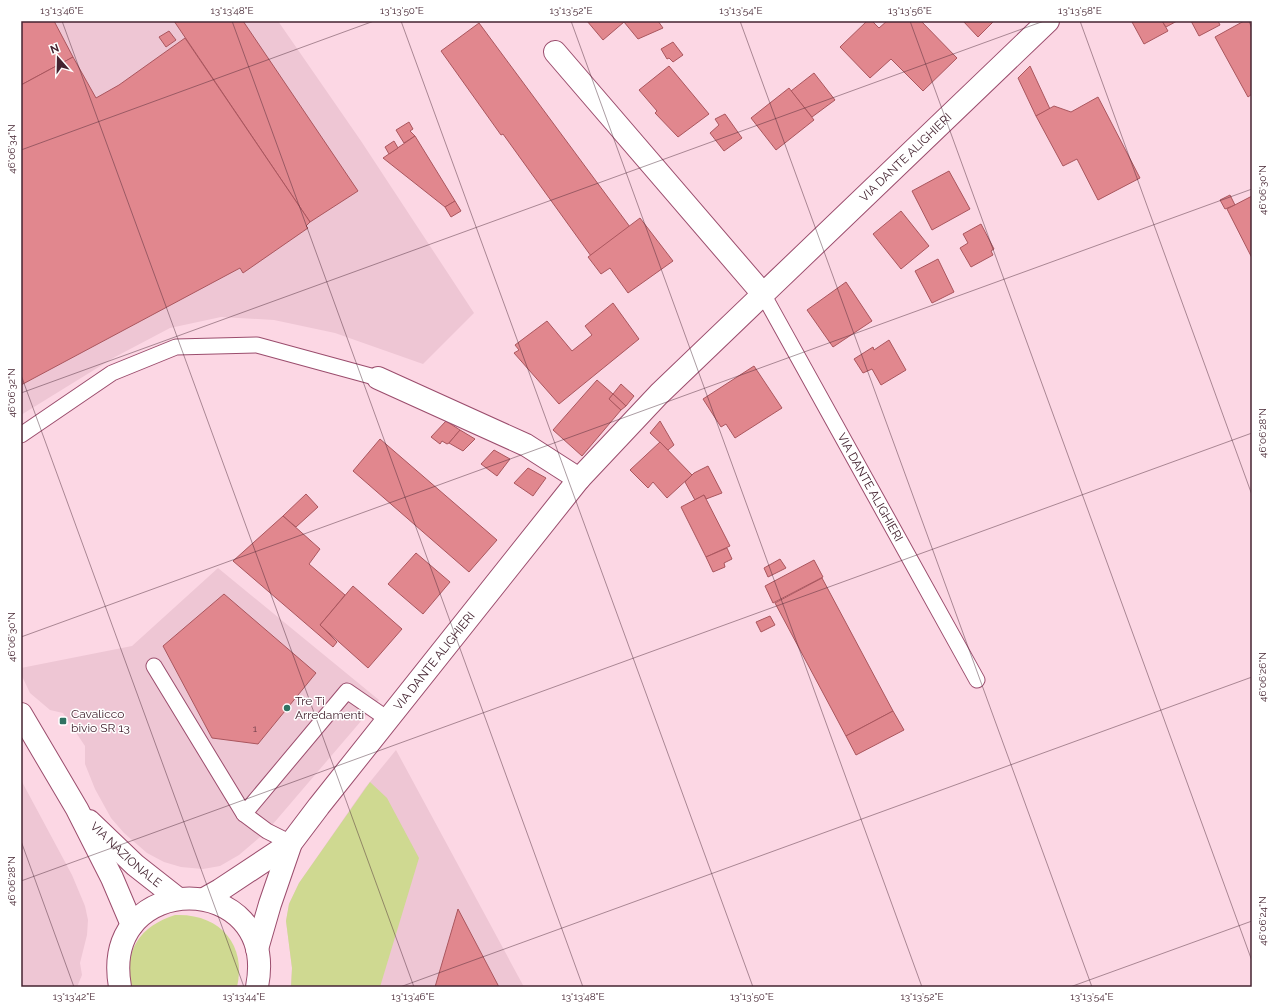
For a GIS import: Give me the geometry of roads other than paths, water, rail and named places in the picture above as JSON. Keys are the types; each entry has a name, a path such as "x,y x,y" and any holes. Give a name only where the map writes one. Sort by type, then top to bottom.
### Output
{"street":[{"name":"VIA DANTE ALIGHIERI","path":"257,949 274,890 291,843 579,479 659,394 1048,21"},
{"name":"VIA DANTE ALIGHIERI","path":"555,52 763,294"},
{"path":"378,378 526,445 579,479"},
{"name":"VIA NAZIONALE","path":"21,714 77,809 112,878 132,925"},
{"name":"VIA NAZIONALE","path":"77,809 135,865 176,898"},
{"name":"VIA DANTE ALIGHIERI","path":"204,899 291,843"},
{"name":"VIA NAZIONALE","path":"120,987 118,970 119,954 124,939 132,925 144,912 176,898 204,899 222,905 238,916 250,931 257,949 260,970 257,987"}],"lane":[{"name":"VIA DANTE ALIGHIERI","path":"763,294 977,680"},
{"path":"21,435 112,373 176,347 256,345 378,378"},
{"path":"154,666 244,814 267,831 291,843"},
{"path":"244,814 347,691 389,720"}],"place":[{"name":"Tre Ti Arredamenti","path":"287,708"},
{"name":"Cavalicco bivio SR 13","path":"63,721"}]}
